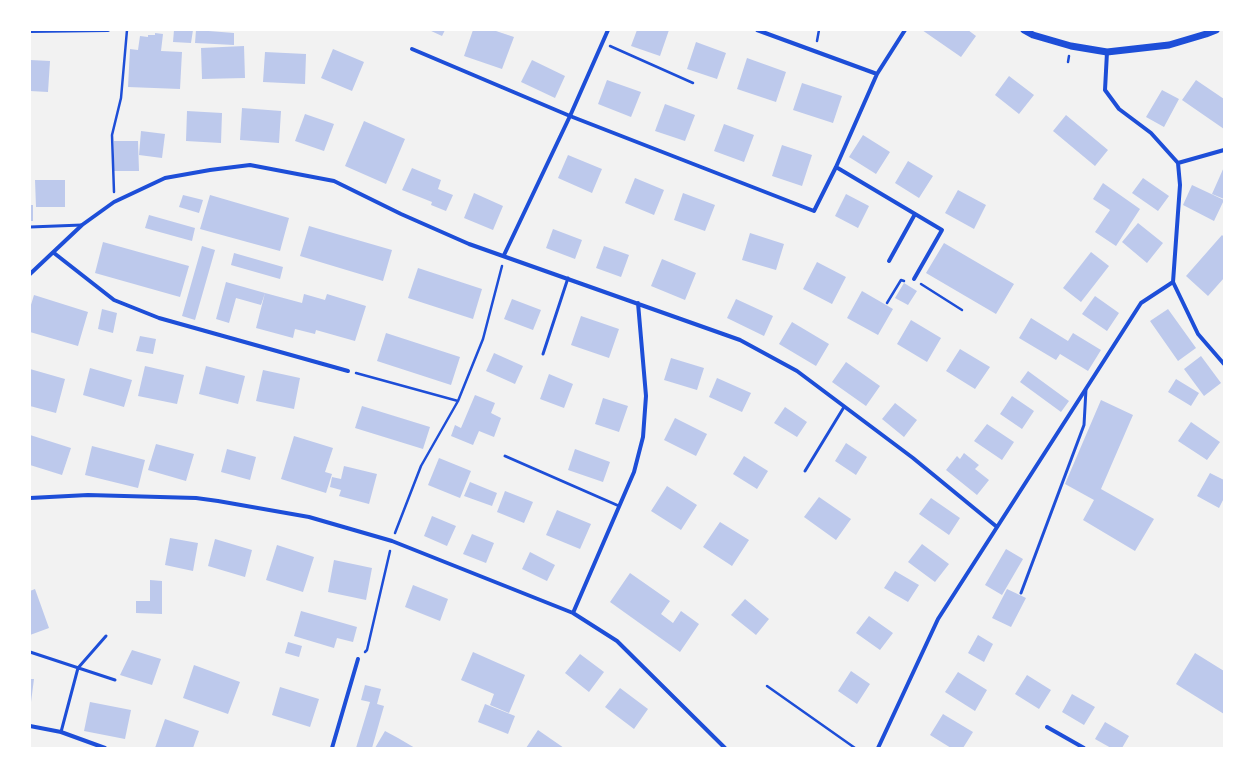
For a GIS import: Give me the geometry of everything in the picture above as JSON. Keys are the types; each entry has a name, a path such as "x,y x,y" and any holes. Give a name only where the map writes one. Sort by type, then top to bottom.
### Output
{"street":[{"path":"30,31 108,30"},
{"path":"504,255 570,116 608,30"},
{"path":"757,30 877,74"},
{"path":"412,49 570,116 814,211 836,167 877,74 905,30"},
{"path":"1024,30 1033,35 1071,46 1107,52 1169,45 1216,30"},
{"path":"1107,52 1105,90 1119,109 1151,133 1178,164 1180,185 1173,282 1198,334 1224,364"},
{"path":"1178,164 1224,150"},
{"path":"30,274 82,225 114,202 165,178 250,165 334,181 401,214 469,244 504,255 740,340 797,372 949,487 997,527"},
{"path":"836,167 942,230 914,279"},
{"path":"888,261 914,214"},
{"path":"54,253 114,300 159,318 348,371"},
{"path":"878,748 938,619 1141,303 1173,282"},
{"path":"573,613 634,472 643,438 646,396 638,303"},
{"path":"30,498 88,495 218,500 309,516 392,541 573,613 617,641 726,748"},
{"path":"332,748 358,659"},
{"path":"30,726 61,732 105,748"},
{"path":"1047,727 1084,748"}],"lane":[{"path":"30,227 82,225"},
{"path":"542,354 568,278"},
{"path":"1021,594 1084,425 1086,389"},
{"path":"805,471 844,407"},
{"path":"505,456 619,506"},
{"path":"61,732 78,668 106,636"},
{"path":"30,652 115,680"}],"path":[{"path":"114,202 112,135 121,98 127,30"},
{"path":"602,42 693,83"},
{"path":"358,659 367,650 392,541 421,466 458,401 483,339 504,255"},
{"path":"914,279 962,310"},
{"path":"887,302 901,280 909,283"},
{"path":"348,371 458,401"},
{"path":"767,686 855,748"}],"building":[{"path":"174,30 193,30 191,43 173,42"},
{"path":"196,30 234,33 234,45 195,43"},
{"path":"429,30 445,30 442,36"},
{"path":"473,30 493,30 514,37 502,69 464,56"},
{"path":"637,30 669,30 660,56 631,46"},
{"path":"922,30 968,30 976,36 961,57"},
{"path":"155,33 163,34 161,51 182,52 180,89 128,87 130,49 138,50 140,36 148,37 148,35 155,35"},
{"path":"696,42 726,53 717,79 687,69"},
{"path":"244,46 245,78 202,79 201,48"},
{"path":"333,49 364,62 352,91 321,78"},
{"path":"265,52 306,54 305,84 263,82"},
{"path":"747,58 786,72 776,102 737,89"},
{"path":"30,60 50,61 48,92 30,91"},
{"path":"532,60 565,76 555,98 521,82"},
{"path":"1009,76 1034,95 1019,114 995,95"},
{"path":"607,80 641,92 631,117 598,104"},
{"path":"1196,80 1224,99 1224,129 1182,100"},
{"path":"802,83 842,96 833,123 793,110"},
{"path":"1162,90 1179,99 1164,127 1146,117"},
{"path":"665,104 695,115 685,141 655,131"},
{"path":"242,108 281,111 279,143 240,140"},
{"path":"187,111 222,113 221,143 186,141"},
{"path":"305,114 334,124 324,151 295,141"},
{"path":"1066,115 1108,150 1095,166 1053,131"},
{"path":"364,121 405,139 386,184 345,166"},
{"path":"724,124 754,135 744,162 714,151"},
{"path":"141,131 165,134 162,158 139,155"},
{"path":"863,135 890,152 876,174 849,157"},
{"path":"114,141 138,141 139,171 114,171"},
{"path":"782,145 812,155 802,186 772,176"},
{"path":"568,155 602,169 592,193 558,178"},
{"path":"908,161 933,176 919,198 895,183"},
{"path":"1224,167 1224,199 1212,194"},
{"path":"412,168 441,180 438,189 453,195 446,211 431,205 432,202 402,190"},
{"path":"635,178 664,190 654,215 625,203"},
{"path":"1143,178 1169,196 1158,211 1132,193"},
{"path":"35,180 65,180 65,207 36,207"},
{"path":"1103,183 1140,209 1116,246 1095,232 1110,210 1093,199"},
{"path":"1192,185 1224,200 1214,221 1183,205"},
{"path":"958,190 986,205 974,229 945,213"},
{"path":"474,193 503,206 493,230 464,218"},
{"path":"683,193 715,205 705,231 674,220"},
{"path":"846,194 869,206 858,228 835,216"},
{"path":"183,195 203,200 199,213 179,207"},
{"path":"210,195 289,218 280,251 200,229"},
{"path":"30,205 33,205 33,221 30,221"},
{"path":"149,215 195,228 192,241 145,228"},
{"path":"1138,223 1163,243 1147,263 1122,242"},
{"path":"309,226 392,250 383,281 300,256"},
{"path":"553,229 582,240 575,259 546,248"},
{"path":"750,233 784,244 776,270 742,260"},
{"path":"1222,235 1224,237 1224,278 1208,296 1186,276"},
{"path":"103,242 189,266 180,297 95,273"},
{"path":"944,243 1014,284 996,314 926,273"},
{"path":"202,246 215,250 195,320 182,316"},
{"path":"604,246 629,255 621,277 596,268"},
{"path":"1091,252 1109,266 1081,302 1063,288"},
{"path":"234,253 283,267 280,279 231,265"},
{"path":"662,259 696,273 685,300 651,286"},
{"path":"817,262 846,277 832,304 803,289"},
{"path":"418,268 482,289 473,319 408,298"},
{"path":"226,282 265,293 261,305 236,298 229,323 216,319"},
{"path":"904,283 917,291 908,305 895,298"},
{"path":"862,291 893,309 878,335 847,318"},
{"path":"265,293 302,303 304,294 325,300 327,294 366,306 355,341 316,330 315,334 295,329 293,338 256,328"},
{"path":"34,295 88,312 78,346 30,332 30,308"},
{"path":"1095,296 1119,313 1107,331 1082,314"},
{"path":"512,299 541,310 533,330 504,319"},
{"path":"736,299 773,316 764,336 727,318"},
{"path":"102,309 117,313 113,333 98,329"},
{"path":"1168,309 1196,348 1178,361 1150,321"},
{"path":"581,316 619,329 609,358 571,345"},
{"path":"1031,318 1068,341 1073,333 1101,350 1088,371 1060,354 1056,360 1019,338"},
{"path":"911,320 941,338 927,362 897,344"},
{"path":"792,322 829,344 816,366 779,344"},
{"path":"386,333 460,357 451,385 377,361"},
{"path":"140,336 156,339 153,354 136,351"},
{"path":"960,349 990,367 975,389 946,371"},
{"path":"494,353 523,366 515,384 486,371"},
{"path":"1201,356 1221,383 1204,396 1184,369"},
{"path":"671,358 704,368 697,390 664,380"},
{"path":"846,362 880,386 866,406 832,382"},
{"path":"145,366 184,375 177,404 138,396"},
{"path":"206,366 245,376 238,404 199,394"},
{"path":"90,368 132,380 124,407 83,395"},
{"path":"30,369 65,379 56,413 30,406"},
{"path":"263,370 300,378 294,409 256,401"},
{"path":"1028,371 1069,401 1061,412 1020,382"},
{"path":"549,374 573,384 564,408 540,399"},
{"path":"717,378 751,393 742,412 709,397"},
{"path":"1176,379 1199,393 1191,406 1168,392"},
{"path":"475,395 495,403 491,413 501,418 494,437 479,431 473,445 451,436 455,425 461,428"},
{"path":"1012,396 1034,411 1022,429 1000,414"},
{"path":"603,398 628,406 619,432 595,424"},
{"path":"1101,400 1133,415 1101,489 1154,519 1135,551 1083,520 1094,500 1065,484"},
{"path":"895,403 917,420 904,437 882,419"},
{"path":"362,406 430,427 423,449 355,428"},
{"path":"785,407 807,422 797,437 774,423"},
{"path":"675,418 707,434 696,456 664,440"},
{"path":"1191,422 1220,442 1207,460 1178,441"},
{"path":"987,424 1014,442 1002,460 974,441"},
{"path":"30,435 71,448 62,475 30,465"},
{"path":"294,436 333,448 325,472 332,474 326,493 281,479"},
{"path":"846,443 867,457 856,475 835,461"},
{"path":"156,444 194,454 186,481 148,470"},
{"path":"92,446 145,460 138,488 85,475"},
{"path":"227,449 256,457 250,480 221,472"},
{"path":"575,449 610,462 603,482 568,470"},
{"path":"964,453 979,465 975,469 989,480 977,495 946,470 957,456 960,459"},
{"path":"744,456 768,471 757,489 733,474"},
{"path":"439,458 471,471 460,498 428,485"},
{"path":"344,466 377,474 369,504 339,496 341,490 330,487 332,477 341,479"},
{"path":"1210,473 1224,480 1224,498 1219,508 1197,496"},
{"path":"470,482 497,493 492,506 464,496"},
{"path":"667,486 697,505 681,530 651,511"},
{"path":"505,491 533,502 524,523 497,512"},
{"path":"819,497 851,519 836,540 804,517"},
{"path":"931,498 960,518 949,535 919,514"},
{"path":"557,510 591,524 580,549 546,535"},
{"path":"432,516 456,526 447,546 424,536"},
{"path":"720,522 749,540 732,566 703,547"},
{"path":"472,534 494,543 486,563 463,554"},
{"path":"170,538 198,543 193,571 165,565"},
{"path":"215,539 252,550 245,577 208,566"},
{"path":"922,544 949,564 935,582 908,562"},
{"path":"277,545 314,557 303,592 266,580"},
{"path":"1006,549 1023,559 1002,595 985,585"},
{"path":"530,552 555,565 547,581 522,569"},
{"path":"334,560 372,568 366,600 328,592"},
{"path":"895,571 919,585 908,602 884,588"},
{"path":"630,573 670,601 661,614 673,623 681,611 699,624 680,652 610,602"},
{"path":"150,580 162,581 162,614 136,613 136,601 150,601"},
{"path":"413,585 448,599 440,621 405,607"},
{"path":"35,589 49,628 30,635 30,591"},
{"path":"1007,589 1026,598 1011,627 992,618"},
{"path":"745,599 769,619 756,635 731,615"},
{"path":"301,611 357,627 353,642 337,638 334,648 294,636"},
{"path":"869,616 893,633 880,650 856,633"},
{"path":"978,635 993,644 984,662 968,653"},
{"path":"288,642 302,646 299,657 285,653"},
{"path":"132,650 161,659 152,685 120,675"},
{"path":"473,652 525,675 509,713 490,705 494,694 461,680"},
{"path":"1195,653 1224,671 1224,714 1176,684"},
{"path":"580,654 604,672 589,692 565,673"},
{"path":"194,665 240,682 228,714 183,698"},
{"path":"851,671 870,684 857,704 838,691"},
{"path":"958,672 987,690 975,711 945,692"},
{"path":"1027,675 1051,690 1039,709 1015,694"},
{"path":"30,679 34,679 31,702 30,702"},
{"path":"365,685 381,689 377,704 384,706 372,748 356,748 370,702 361,700"},
{"path":"280,687 319,699 310,727 272,715"},
{"path":"620,688 648,709 634,729 605,707"},
{"path":"1072,694 1095,707 1084,725 1062,712"},
{"path":"90,702 131,710 125,739 84,731"},
{"path":"485,704 515,716 508,734 478,722"},
{"path":"943,714 973,732 963,748 951,748 930,735"},
{"path":"165,719 199,731 193,748 155,748"},
{"path":"1105,722 1129,736 1122,748 1111,748 1095,739"},
{"path":"538,730 564,748 526,748"},
{"path":"385,731 398,738 415,748 375,748"}]}
